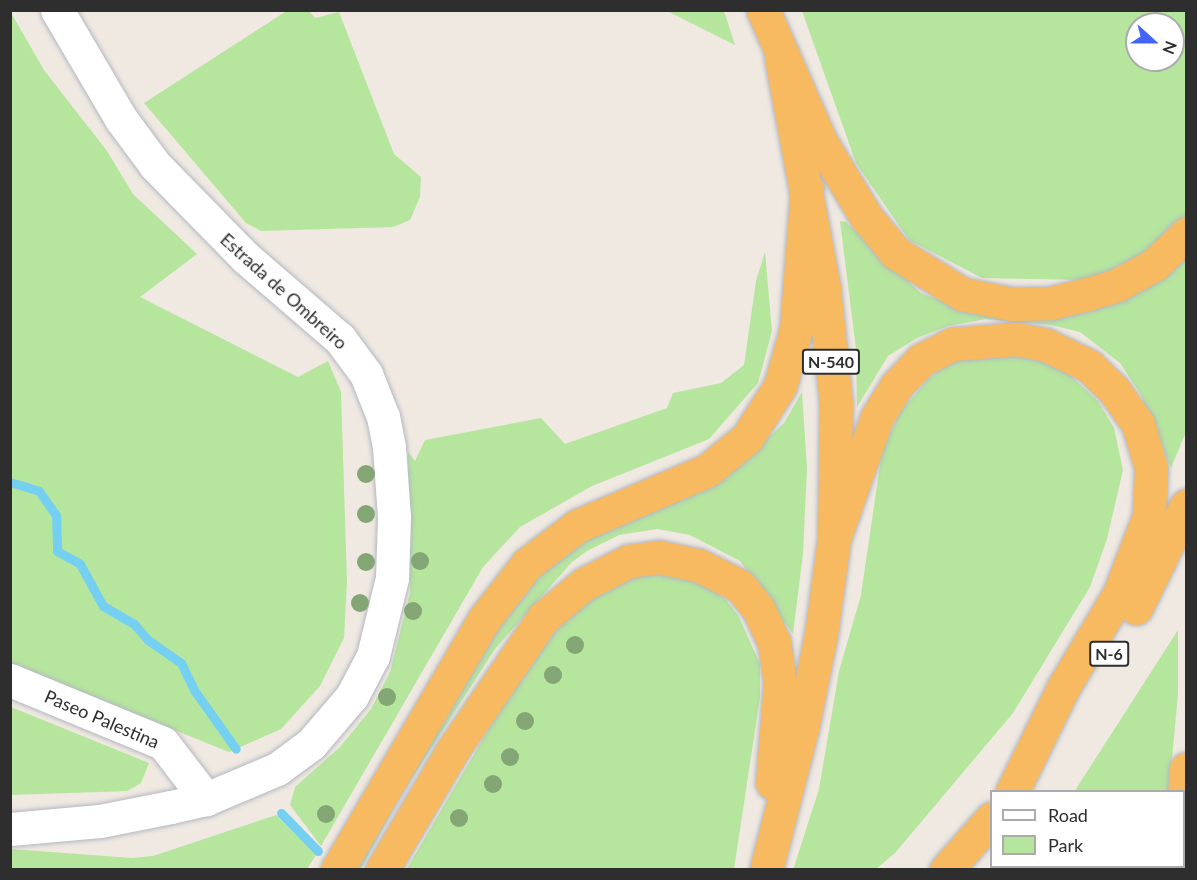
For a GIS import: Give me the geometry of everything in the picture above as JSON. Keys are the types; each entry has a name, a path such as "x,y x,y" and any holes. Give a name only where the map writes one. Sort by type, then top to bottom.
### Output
{"highway":[{"name":"N-540","path":"763,10 781,59 807,188 824,288 836,404 834,538 811,687 769,862"},
{"path":"781,59 842,182 866,218 896,253 962,294 1012,304 1051,303 1088,294 1117,285 1154,265 1186,234"},
{"path":"337,870 485,618 527,564 577,526 708,470 747,438 780,387 796,330 807,188"},
{"path":"834,538 877,417 897,385 921,360 953,344 1016,339 1046,345 1089,366 1114,390 1138,424 1150,468 1149,516 1119,594 1063,688 1014,790"},
{"name":"N-6","path":"1014,790 1107,658 1186,506"},
{"path":"382,870 476,713 543,618 584,584 629,561 659,557 698,565 740,586 758,608 774,642 780,682 768,815 769,862"},
{"path":"1184,790 1186,769"},
{"path":"946,870 990,820"}],"street":[{"name":"Estrada de Ombreiro","path":"10,829 100,821 206,799 256,780 311,744 338,715 364,676 383,624 392,578 394,516 389,447 376,395 356,358 231,244 155,165 121,119 57,10"},
{"name":"Paseo Palestina","path":"10,680 163,743 206,799"}],"green space":[{"path":"288,10 309,11 315,18 339,12 394,154 421,177 420,197 410,220 393,227 261,231 246,223 144,103"},
{"path":"10,11 44,70 107,151 133,194 197,254 140,297 298,377 328,361 341,392 347,582 344,638 320,686 281,729 229,752 11,664"},
{"path":"667,11 724,11 735,45"},
{"path":"802,11 1186,11 1186,225 1171,245 1088,280 982,278 909,240 856,163"},
{"path":"840,221 846,222 921,293 957,306 1070,315 1091,311 1128,296 1186,253 1186,432 1171,468 1141,395 1120,363 1080,332 1051,325 986,319 948,326 917,338 888,356 857,407 856,349"},
{"path":"765,252 772,331 758,383 709,439 592,486 520,527 483,567 321,846 290,805 295,787 340,747 371,709 390,672 410,593 408,452 415,461 425,440 541,418 565,444 667,408 673,393 721,383 744,365 756,281"},
{"path":"1034,352 1071,376 1098,401 1114,428 1123,470 1107,539 1090,587 1013,713 895,853 876,869 793,870 819,789 839,671 861,595 882,451 900,412 929,378 964,353"},
{"path":"802,392 807,469 803,554 793,634 740,561 690,535 657,529 619,535 587,551 572,562 495,649 398,800 361,869 349,870 502,617 559,550 623,518 698,492 734,469 784,423"},
{"path":"667,573 708,587 726,600 738,615 760,664 760,697 734,869 406,870 504,703 560,621 592,593 638,575"},
{"path":"1178,630 1178,694 1169,790 1075,790"},
{"path":"11,707 149,763 141,783 127,791 11,795"},
{"path":"276,815 316,855 307,869 11,869 11,849 132,858 153,856"},
{"path":"1012,868 1105,868 1010,870"}],"waterway":[{"path":"10,482 39,491 56,515 57,551 80,564 103,606 134,624 148,640 181,663 194,690 236,749"},
{"path":"281,813 318,851"}]}
